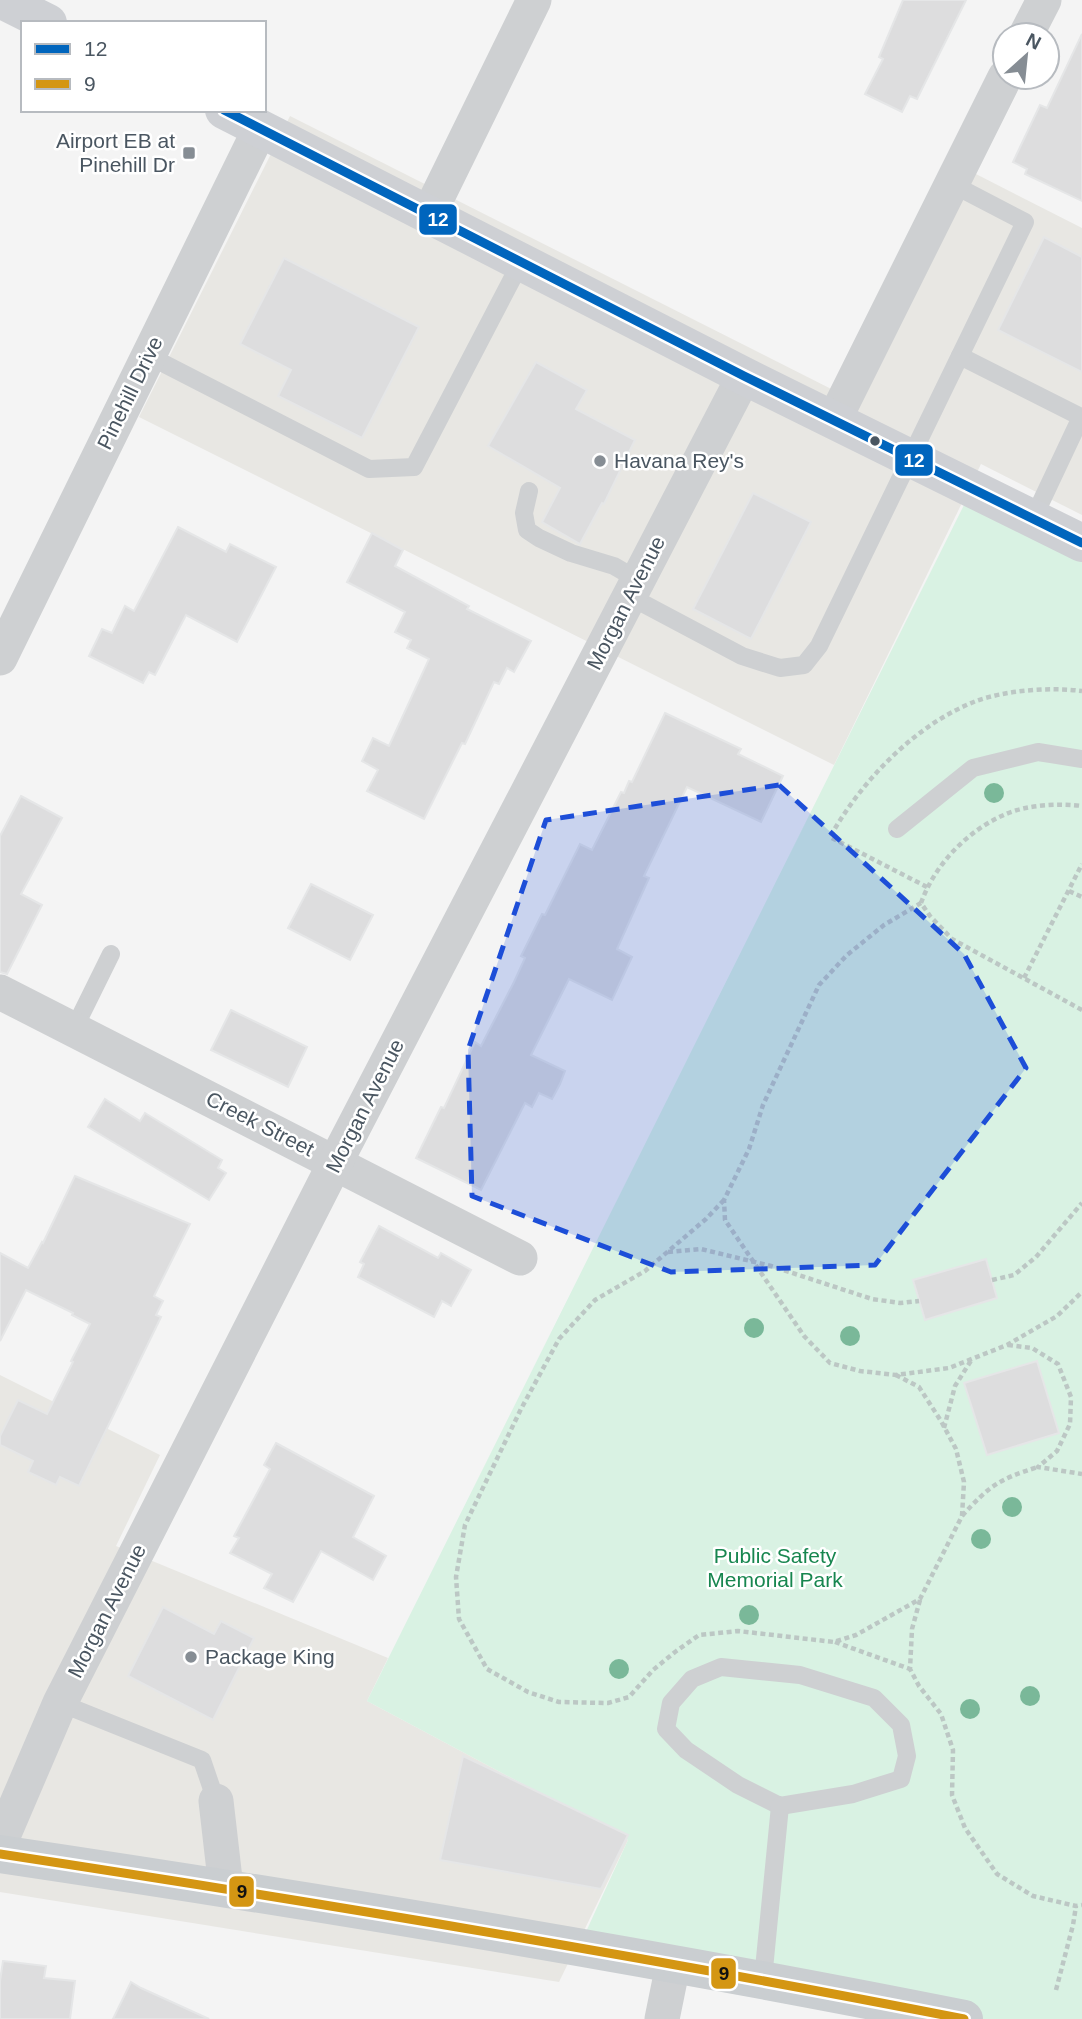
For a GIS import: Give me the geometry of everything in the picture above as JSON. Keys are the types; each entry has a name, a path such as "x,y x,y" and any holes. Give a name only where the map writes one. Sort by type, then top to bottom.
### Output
{"main road":[{"path":"2,0 44,21"},
{"path":"228,112 744,376 1082,543"},
{"path":"0,1853 579,1947 763,1979 964,2019"}],"street":[{"path":"429,214 534,0"},
{"path":"1033,21 1044,0"},
{"path":"834,420 998,91"},
{"name":"Pinehill Drive","path":"0,658 9,616 149,356 260,129"},
{"name":"Morgan Avenue","path":"0,1843 60,1703 335,1163 744,376"},
{"name":"Creek Street","path":"0,992 520,1258"},
{"path":"216,1801 226,1888"},
{"path":"663,2019 673,1965"}],"lane":[{"path":"529,491 524,513 527,530 539,538 571,553 614,566 634,588 742,656 780,668 804,665 819,646 1025,222 952,184"},
{"path":"149,356 369,469 414,467 521,262"},
{"path":"960,356 1082,417 1033,519"},
{"path":"897,830 973,768 1038,752 1082,758"},
{"path":"74,1029 111,954"},
{"path":"721,1667 800,1675 874,1698 901,1725 907,1756 901,1779 853,1794 780,1806 738,1785 685,1750 666,1729 671,1703 692,1679 721,1667"},
{"path":"60,1703 202,1760 216,1801"},
{"path":"763,1979 780,1806"}],"path":[{"path":"910,1669 834,1642 737,1630 699,1635 653,1670 629,1697 608,1703 559,1702 528,1692 487,1669 459,1619 456,1577 465,1525 521,1409 559,1339 595,1300 645,1271 724,1200 750,1149 763,1104 819,985 846,955 884,925 921,903 926,887 950,853 981,828 1008,813 1048,805 1082,806"},
{"path":"1024,978 1082,864"},
{"path":"1069,891 1082,897"},
{"path":"921,903 952,939 1082,1010"},
{"path":"724,1200 726,1220 804,1336 830,1363 860,1371 896,1376 949,1368 1007,1345 1057,1317 1082,1292"},
{"path":"992,1280 1014,1275 1036,1256 1082,1203"},
{"path":"667,1252 701,1249 753,1262 872,1299 900,1303 919,1301"},
{"path":"1007,1345 1032,1348 1058,1364 1071,1397 1070,1423 1057,1451 1038,1467 1008,1476 984,1492 962,1517 920,1599 912,1629 910,1669 919,1686 941,1714 953,1750 952,1795 965,1828 998,1874 1033,1896 1079,1905 1056,1990"},
{"path":"944,1429 955,1386 972,1359"},
{"path":"896,1376 919,1387 956,1449 964,1482 962,1517"},
{"path":"1038,1467 1082,1474"},
{"path":"834,1642 856,1635 920,1599"}],"highlighted area":[{"path":"779,785 964,954 1026,1068 875,1265 671,1272 472,1196 468,1050 546,820"}],"shaded area":[{"path":"290,116 855,401 974,173 1082,228 1082,515 981,464 834,765 139,417"},
{"path":"0,1375 160,1455 116,1546 388,1658 367,1701 628,1840 559,1982 0,1892"}],"green space":[{"name":"Public Safety Memorial Park","path":"972,489 1082,543 1082,2019 964,2019 579,1947 628,1840 367,1701"}],"building":[{"path":"903,0 966,0 917,99 910,96 902,112 865,94 883,59 879,57"},
{"path":"1082,34 1082,201 1025,174 1027,169 1013,162 1040,105 1047,108 1055,91 1061,91 1061,78"},
{"path":"1044,237 1082,257 1082,372 998,330"},
{"path":"284,258 419,327 362,438 278,396 291,370 240,344"},
{"path":"536,362 587,390 576,409 635,440 604,504 602,503 580,544 542,522 560,488 488,446"},
{"path":"753,493 811,522 751,639 693,609"},
{"path":"178,527 226,552 230,544 276,567 237,642 186,615 155,675 149,672 143,683 89,656 102,629 112,633 125,606 134,611"},
{"path":"372,533 403,550 395,566 469,606 467,609 531,641 514,672 507,668 499,684 494,682 465,744 462,743 424,819 367,791 378,770 362,761 373,738 389,746 429,659 407,648 411,640 395,632 405,612 347,582"},
{"path":"665,713 741,749 738,754 783,776 761,822 687,787 644,876 649,878 617,949 632,957 612,1000 569,979 531,1055 565,1071 560,1084 552,1099 539,1093 532,1107 525,1103 481,1190 416,1158 441,1107 444,1108 475,1042 481,1046 525,958 521,956 542,914 545,915 580,844 592,850 621,792 624,793 629,781 632,782"},
{"path":"21,796 62,818 21,894 42,905 7,974 0,972 0,836"},
{"path":"311,884 373,915 350,960 288,928"},
{"path":"231,1010 307,1047 288,1087 211,1050"},
{"path":"105,1099 140,1121 145,1113 222,1160 218,1168 226,1173 209,1200 88,1127"},
{"path":"75,1176 190,1224 154,1296 163,1301 156,1315 161,1317 79,1486 60,1477 56,1485 28,1472 33,1461 0,1445 0,1436 18,1400 47,1414 90,1324 26,1290 0,1341 0,1253 28,1268"},
{"path":"379,1226 438,1258 441,1253 471,1270 451,1306 442,1301 434,1317 358,1277 364,1264 360,1262"},
{"path":"986,1259 997,1298 925,1320 913,1280"},
{"path":"1037,1361 1059,1433 987,1455 964,1383"},
{"path":"276,1443 374,1496 353,1537 386,1556 373,1580 321,1551 293,1602 264,1588 272,1574 230,1553 239,1538 234,1536 270,1469 264,1465"},
{"name":"Package King","path":"163,1607 214,1634 221,1621 254,1638 213,1720 128,1676"},
{"path":"463,1756 628,1835 601,1889 440,1860"},
{"path":"3,1961 46,1966 44,1978 75,1981 70,2019 0,2019"},
{"path":"131,1982 141,1988 209,2019 113,2019"}],"transit line":[{"name":"12","path":"228,112 744,376 1082,543"},
{"name":"9","path":"0,1854 483,1931 964,2019"}],"place":[{"name":"Airport EB at Pinehill Dr","path":"189,153"},
{"name":"Havana Rey's","path":"600,461"},
{"name":"Package King","path":"191,1657"}]}
